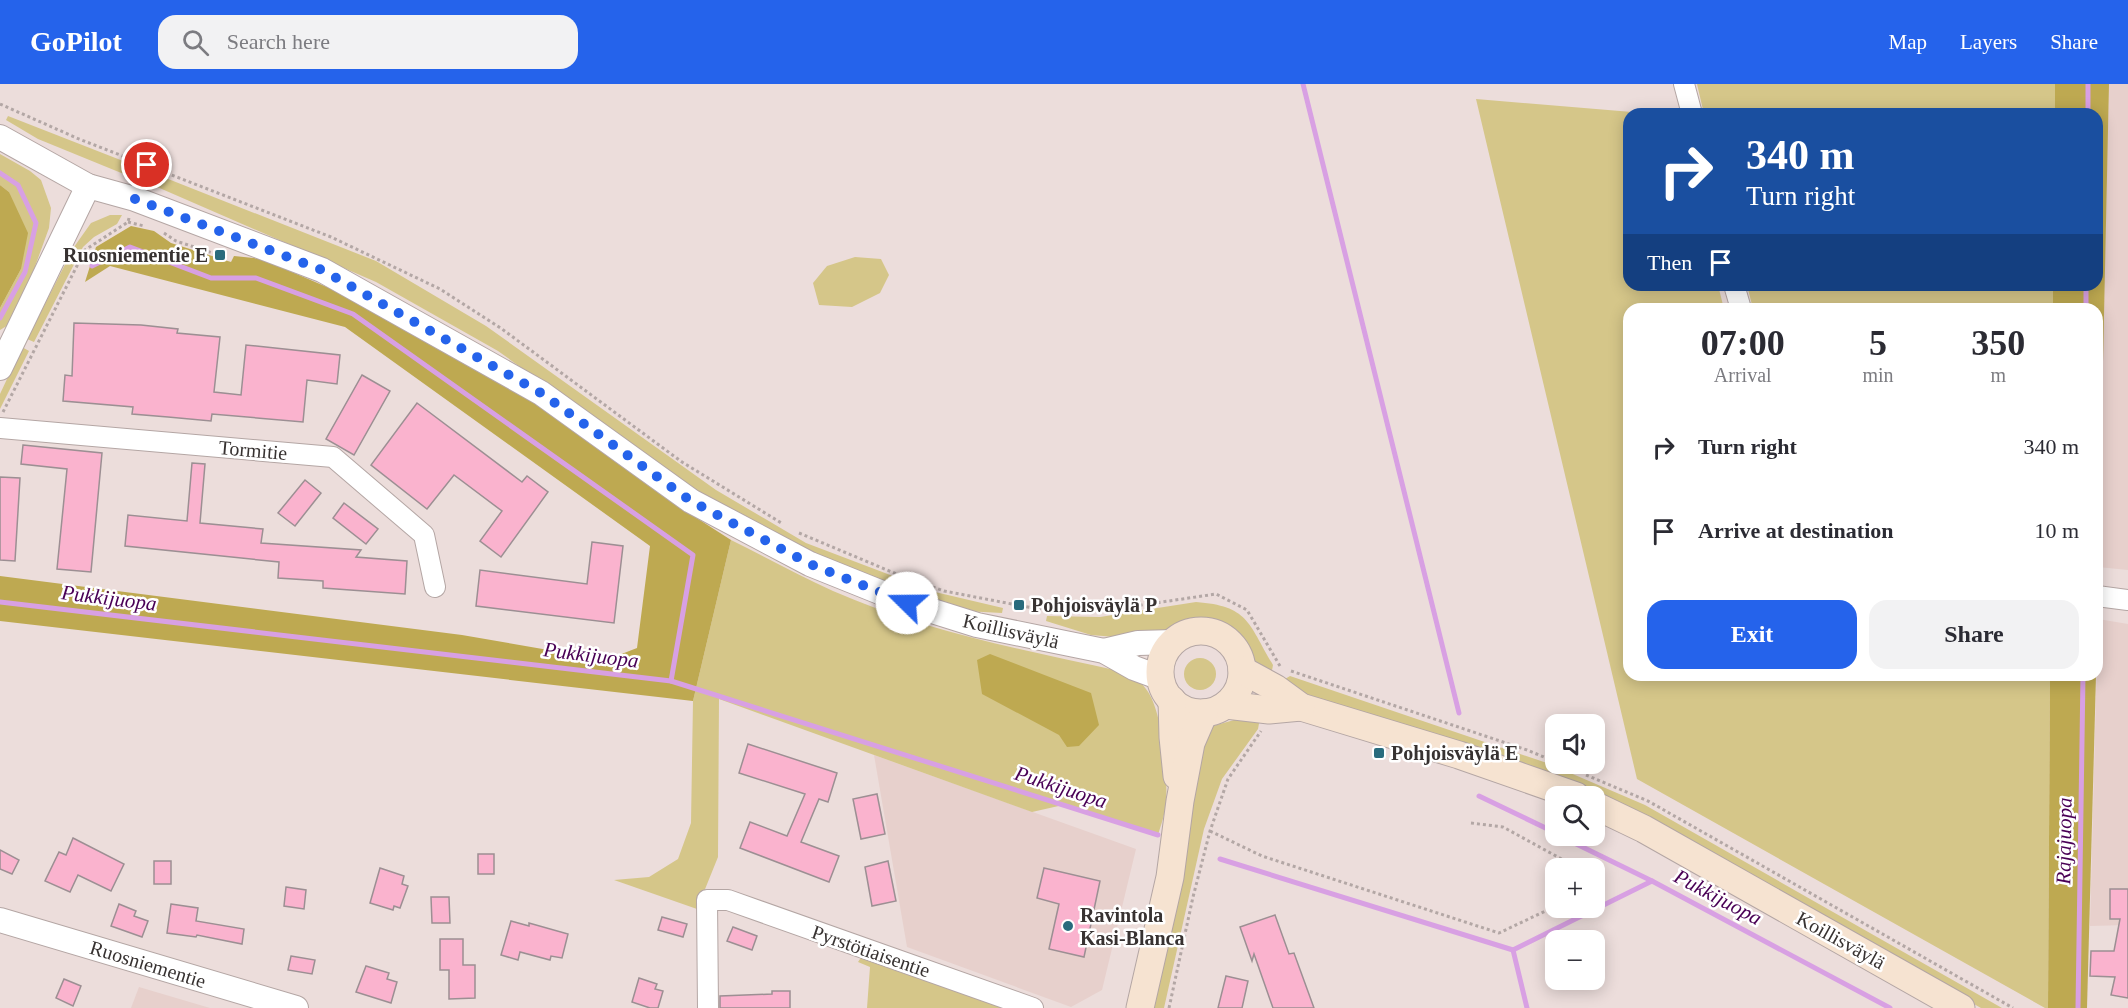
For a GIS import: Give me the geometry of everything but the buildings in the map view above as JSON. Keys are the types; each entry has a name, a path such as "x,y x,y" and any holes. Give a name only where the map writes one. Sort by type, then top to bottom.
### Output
{"main road":[{"path":"1140,1008 1170,877 1180,801 1191,744 1215,709 1238,690 1242,670 1235,649 1217,635 1206,632 1184,635 1174,642 1166,652 1161,665 1173,737 1180,801"},
{"path":"1242,670 1275,688 1301,708"},
{"path":"1166,689 1181,708 1192,712 1215,709 1301,708 1459,755 1547,786"},
{"name":"Koillisväylä","path":"1605,810 1644,829 1961,1008"}],"street":[{"path":"1684,84 1690,108"},
{"path":"0,137 88,186 2,356"},
{"name":"Koillisväylä","path":"88,186 135,199 322,270 541,393 691,501 810,564 907,603 977,625 1104,651 1166,689"},
{"name":"Tormitie","path":"0,428 333,457 424,535 435,587"},
{"path":"2103,597 2128,600"},
{"name":"Koillisväylä","path":"1104,651 1138,643 1174,642"},
{"name":"Pyrstötiaisentie","path":"708,1008 707,900 728,900 1033,1008"},
{"name":"Ruosniementie","path":"0,920 296,1008"}],"path":[{"path":"0,104 79,139 331,237 440,289 502,329 682,462 803,535 944,591 1038,609 1108,610 1216,594 1247,610 1281,667 1545,758"},
{"path":"0,418 85,250 128,222 147,165"},
{"path":"128,222 147,227"},
{"path":"156,229 176,241 219,255"},
{"path":"1169,1008 1210,831 1228,779 1266,723 1269,710"},
{"path":"1584,774 1648,801 2013,1008"},
{"path":"1471,823 1503,828 1559,858"},
{"path":"1210,831 1262,856 1499,933 1545,911"}],"shaded area":[{"path":"1697,84 2055,84 2055,108 1703,108"},
{"path":"2055,84 2109,84 2103,362 2103,303 2053,303 2053,291 2103,291 2103,108 2055,108"},
{"path":"2109,84 2128,84 2128,570 2103,568 2103,347"},
{"path":"1476,99 1623,111 1623,291 1720,291 1722,303 1623,303 1623,681 2050,681 2048,1008 1637,779"},
{"path":"8,116 141,168 136,179 38,139 6,120"},
{"path":"0,154 41,180 51,208 49,228 29,283 10,324 0,330 0,308 21,269 9,192 0,185"},
{"path":"153,173 376,261 486,326 716,490 806,543 935,592 1003,608 1002,613 965,611 926,601 809,555 681,482 498,351 376,282 148,183"},
{"path":"0,185 9,192 28,233 21,269 0,308"},
{"path":"110,215 122,215 117,224 94,237 83,247 34,342 27,339 74,247 91,223"},
{"path":"131,226 154,231 171,243 231,262 234,256 262,259 373,307 520,393 667,499 731,540 693,701 0,621 0,576 462,635 606,660 637,648 650,546 345,327 110,266 85,282 96,247"},
{"path":"855,257 881,259 889,275 880,293 852,307 819,305 813,283 827,266"},
{"path":"1748,291 2053,291 2053,303 1752,303"},
{"path":"22,347 29,351 0,409 0,394"},
{"path":"731,540 833,591 867,605 974,638 1119,671 1137,680 1152,699 1163,744 1166,803 1158,835 1063,805 1032,812 719,699 718,857 697,909 614,880 649,877 678,859 691,823 693,701"},
{"path":"1196,602 1227,608 1245,619 1273,665 1270,681 1256,670 1239,635 1224,625 1205,620 1185,621 1161,633 1127,638 1091,635 1046,621 1047,616 1100,617"},
{"path":"2103,620 2128,624 2128,925 2090,926 2096,681 2103,681"},
{"path":"990,654 1091,693 1099,725 1079,746 1067,747 1059,735 982,694 977,660"},
{"path":"1200,658 1211,663 1216,674 1211,685 1200,690 1189,685 1184,674 1189,663"},
{"path":"1290,676 1545,762 1545,772 1281,686"},
{"path":"2050,681 2096,681 2087,1008 2048,1008"},
{"path":"1260,718 1258,729 1222,779 1204,829 1164,1008 1152,1008 1195,754 1213,726 1234,720"},
{"path":"874,755 1136,849 1102,990 1071,1007 907,947"},
{"path":"1549,774 1573,774 1601,786 1575,786"},
{"path":"1605,788 1645,805 2002,1008 1981,1008 1657,825 1605,800"},
{"path":"862,956 1002,1008 867,1008 870,967 858,962"},
{"path":"139,987 210,1008 131,1008"}],"waterway":[{"path":"1303,84 1459,713"},
{"name":"Rajajuopa","path":"2088,84 2088,108"},
{"path":"0,173 18,185 36,223 25,272 0,318"},
{"path":"92,266 130,247 211,278 256,278 353,314 693,555 671,681"},
{"name":"Rajajuopa","path":"2086,291 2086,303"},
{"name":"Pukkijuopa","path":"0,602 671,681 1158,835"},
{"name":"Rajajuopa","path":"2078,1008 2083,681"},
{"path":"1479,796 1545,828"},
{"path":"1580,846 1652,881"},
{"name":"Pukkijuopa","path":"1220,859 1513,950 1652,881 1890,1008"},
{"path":"1513,950 1527,1008"}],"place":[{"name":"Ruosniementie E","path":"220,255"},
{"name":"Pohjoisväylä P","path":"1019,605"},
{"name":"Pohjoisväylä E","path":"1379,753"},
{"name":"Ravintola Kasi-Blanca","path":"1068,926"}],"route":[{"path":"147,165 135,199 322,270 541,393 691,501 810,564 907,603"}]}
